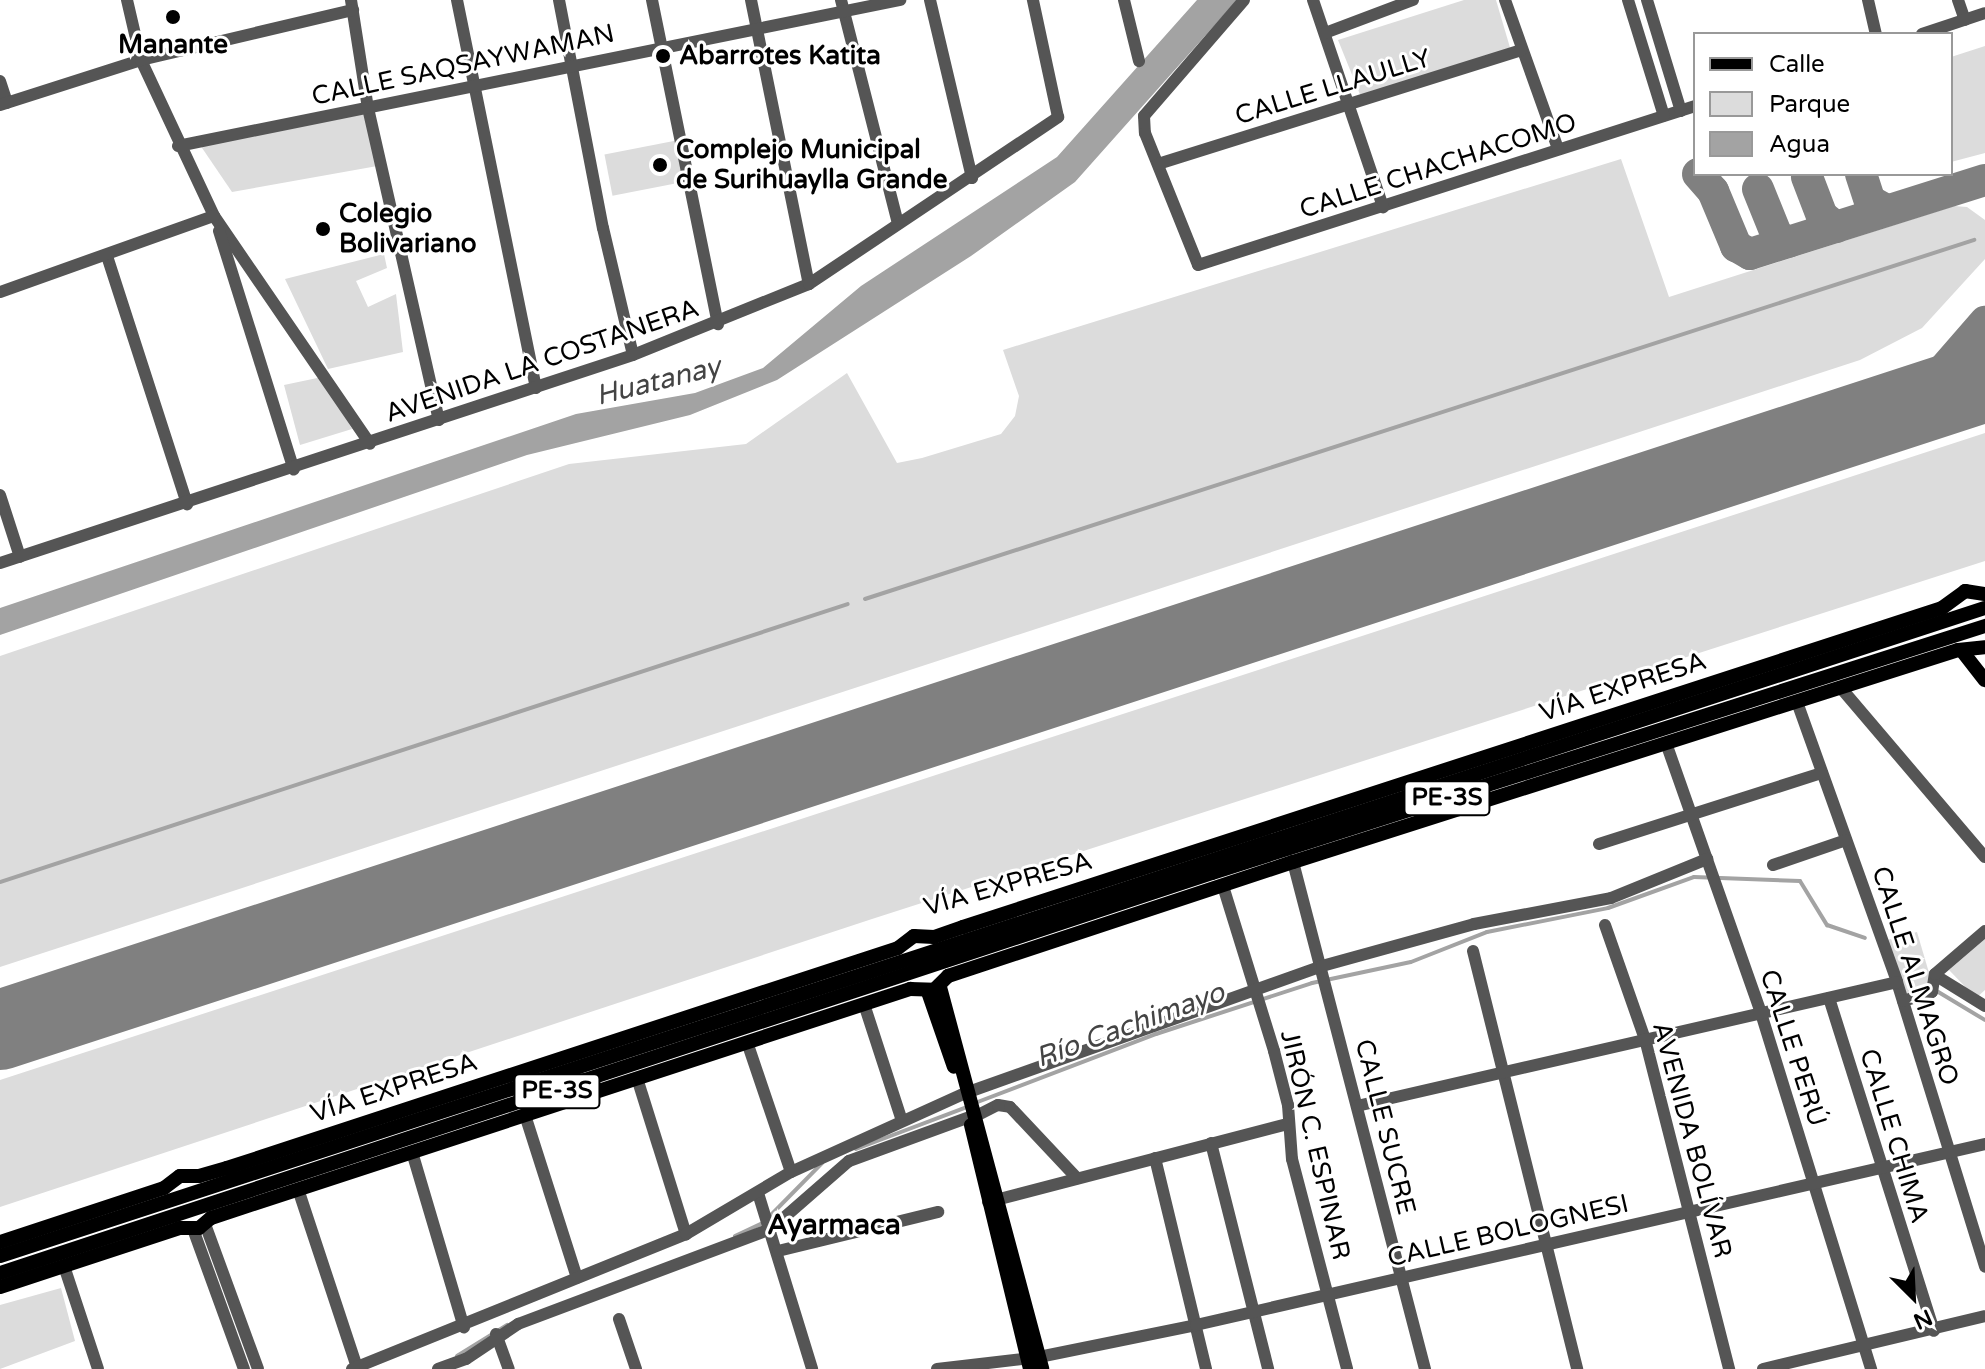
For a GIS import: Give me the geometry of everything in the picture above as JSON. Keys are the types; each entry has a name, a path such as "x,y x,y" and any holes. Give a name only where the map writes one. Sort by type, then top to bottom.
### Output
{"main road":[{"name":"VÍA EXPRESA","path":"0,1242 164,1188 180,1176 199,1176 898,948 914,936 934,937 1501,752 1940,616 1965,591 1985,598"},
{"name":"VÍA EXPRESA","path":"1548,758 1985,598"},
{"path":"1940,616 1945,639 1960,650 1985,680"},
{"name":"VÍA EXPRESA","path":"0,1287 197,1225 298,1189 864,1004 904,984 943,973 1350,822 1548,758 1985,626"},
{"name":"VÍA EXPRESA","path":"0,1273 614,1072 1223,886 1960,650 1985,647"},
{"path":"1501,752 1548,758"},
{"path":"1511,792 1548,758"},
{"path":"1350,822 1390,788"},
{"path":"1350,822 1403,827"},
{"path":"934,937 970,1104 1035,1363"},
{"path":"898,948 893,964 904,984"},
{"name":"VÍA EXPRESA","path":"0,1256 893,964 943,973"},
{"path":"557,1060 609,1057"},
{"path":"571,1100 614,1072"},
{"path":"378,1133 417,1106"},
{"path":"384,1147 432,1145"},
{"path":"164,1188 160,1203 166,1218 197,1225 216,1202 211,1187 199,1176"}],"street":[{"path":"127,0 141,60 178,146 214,216 370,444"},
{"path":"457,0 471,86 536,388"},
{"path":"559,0 603,228 633,355"},
{"path":"652,0 658,46 718,324"},
{"path":"751,0 809,284"},
{"path":"841,0 898,224"},
{"name":"CALLE SAQSAYWAMAN","path":"178,146 658,46 844,14 900,0"},
{"path":"930,0 972,178"},
{"name":"AVENIDA LA COSTANERA","path":"0,563 294,470 633,355 718,324 809,284 972,178 1058,117 1033,0"},
{"path":"1124,0 1139,61"},
{"path":"1158,164 1145,133 1144,116 1244,0"},
{"path":"1313,0 1383,207"},
{"path":"1325,33 1399,2 1413,0"},
{"path":"1505,0 1558,149"},
{"path":"1628,0 1664,116"},
{"path":"1647,0 1681,111"},
{"path":"1868,0 1876,32"},
{"path":"1958,0 1965,20"},
{"path":"0,81 4,104 141,60 352,5 368,108 439,420"},
{"path":"1928,32 1985,13"},
{"name":"CALLE LLAULLY","path":"1158,164 1522,50"},
{"name":"CALLE CHACHACOMO","path":"1158,164 1196,263 1383,207 1693,107"},
{"path":"0,292 214,216"},
{"path":"214,216 294,470"},
{"path":"107,256 187,504"},
{"path":"0,495 20,557"},
{"path":"1841,688 1985,857"},
{"name":"CALLE ALMAGRO","path":"1797,702 1897,982 1985,1267"},
{"name":"CALLE PERÚ","path":"1666,743 1760,1010 1871,1369"},
{"path":"1599,844 1822,773"},
{"path":"1773,865 1846,840"},
{"name":"CALLE SUCRE","path":"1293,862 1425,1369"},
{"path":"438,1369 466,1359 496,1334 771,1229 849,1161 970,1104 1255,998 1325,977 1474,924 1611,898 1709,864"},
{"name":"JIRÓN C. ESPINAR","path":"1223,886 1285,1092 1292,1159 1347,1369"},
{"name":"AVENIDA BOLÍVAR","path":"1605,925 1645,1039 1729,1369"},
{"path":"1935,985 1935,974 1985,931"},
{"path":"1473,951 1577,1369"},
{"path":"1357,1106 1760,1010 1897,982"},
{"path":"1903,1001 1935,985 1985,1006"},
{"name":"CALLE CHIMA","path":"1829,998 1878,1167 1934,1331"},
{"path":"864,1004 902,1121"},
{"path":"747,1042 791,1172"},
{"path":"637,1078 686,1234"},
{"path":"298,1189 354,1368 464,1327 686,1234 791,1172 902,1121 970,1104 1010,1107 1077,1178"},
{"path":"525,1115 577,1278"},
{"path":"994,1200 1288,1124"},
{"path":"1211,1143 1268,1369"},
{"name":"CALLE BOLOGNESI","path":"937,1369 1035,1363 1401,1277 1813,1187 1878,1167 1985,1144"},
{"path":"412,1152 464,1327"},
{"path":"1155,1158 1206,1369"},
{"path":"758,1193 812,1369"},
{"path":"778,1251 938,1212"},
{"path":"197,1225 244,1369"},
{"path":"197,1225 258,1369"},
{"path":"64,1266 98,1369"},
{"path":"1763,1369 1864,1349 1985,1316"},
{"path":"619,1319 636,1369"},
{"path":"496,1334 509,1369"}],"green space":[{"path":"1464,0 1496,0 1511,51 1361,97 1338,40"},
{"path":"1985,46 1985,153 1953,161 1953,56"},
{"path":"371,107 383,165 232,192 198,142"},
{"name":"Complejo Municipal de Surihuaylla Grande","path":"684,139 692,180 613,196 604,154"},
{"path":"1621,159 1669,297 1954,206 1967,207 1985,220 1985,259 1922,328 1860,360 0,967 0,656 569,464 746,444 847,373 897,463 1001,434 1015,416 1019,396 1003,350"},
{"path":"384,254 387,268 356,281 368,307 396,294 403,352 328,369 285,279"},
{"path":"322,377 352,429 300,445 284,385"},
{"path":"1985,433 1985,561 872,919 0,1207 0,1080"},
{"path":"1917,932 1932,983 1906,994 1887,940"},
{"path":"1985,939 1985,990 1976,998 1949,970"},
{"path":"61,1288 75,1341 0,1369 0,1305"}],"water":[{"path":"1197,0 1237,0 1075,182 971,256 777,380 690,415 527,455 0,635 0,608 576,414 695,393 763,368 861,286 1057,157"}],"waterway":[{"path":"865,599 1974,240"},
{"path":"0,882 848,604"},
{"name":"Río Cachimayo","path":"975,1103 1156,1034 1312,983 1411,962 1487,932 1608,908 1694,877 1800,881 1827,925 1865,938"},
{"name":"Río Cachimayo","path":"1935,990 1985,1020"},
{"name":"Río Cachimayo","path":"856,1149 967,1107"},
{"name":"Río Cachimayo","path":"769,1217 822,1163"},
{"name":"Río Cachimayo","path":"735,1236 763,1223"},
{"name":"Río Cachimayo","path":"457,1356 507,1325"}],"taxiway":[{"path":"1700,176 1713,191 1736,246 1750,254 1985,180"},
{"path":"1862,176 1870,201 1886,210"},
{"path":"1807,177 1822,216 1836,227"},
{"path":"1758,189 1777,236 1789,242"},
{"path":"1911,407 1985,322"}],"runway":[{"path":"0,1030 1985,382"}],"place":[{"name":"Manante","path":"173,17"},
{"name":"Abarrotes Katita","path":"663,56"},
{"name":"Complejo Municipal de Surihuaylla Grande","path":"660,165"},
{"name":"Colegio Bolivariano","path":"323,229"}],"district":[{"name":"Ayarmaca","path":"834,1225"}],"water label":[{"name":"Huatanay","path":"658,381"}]}
